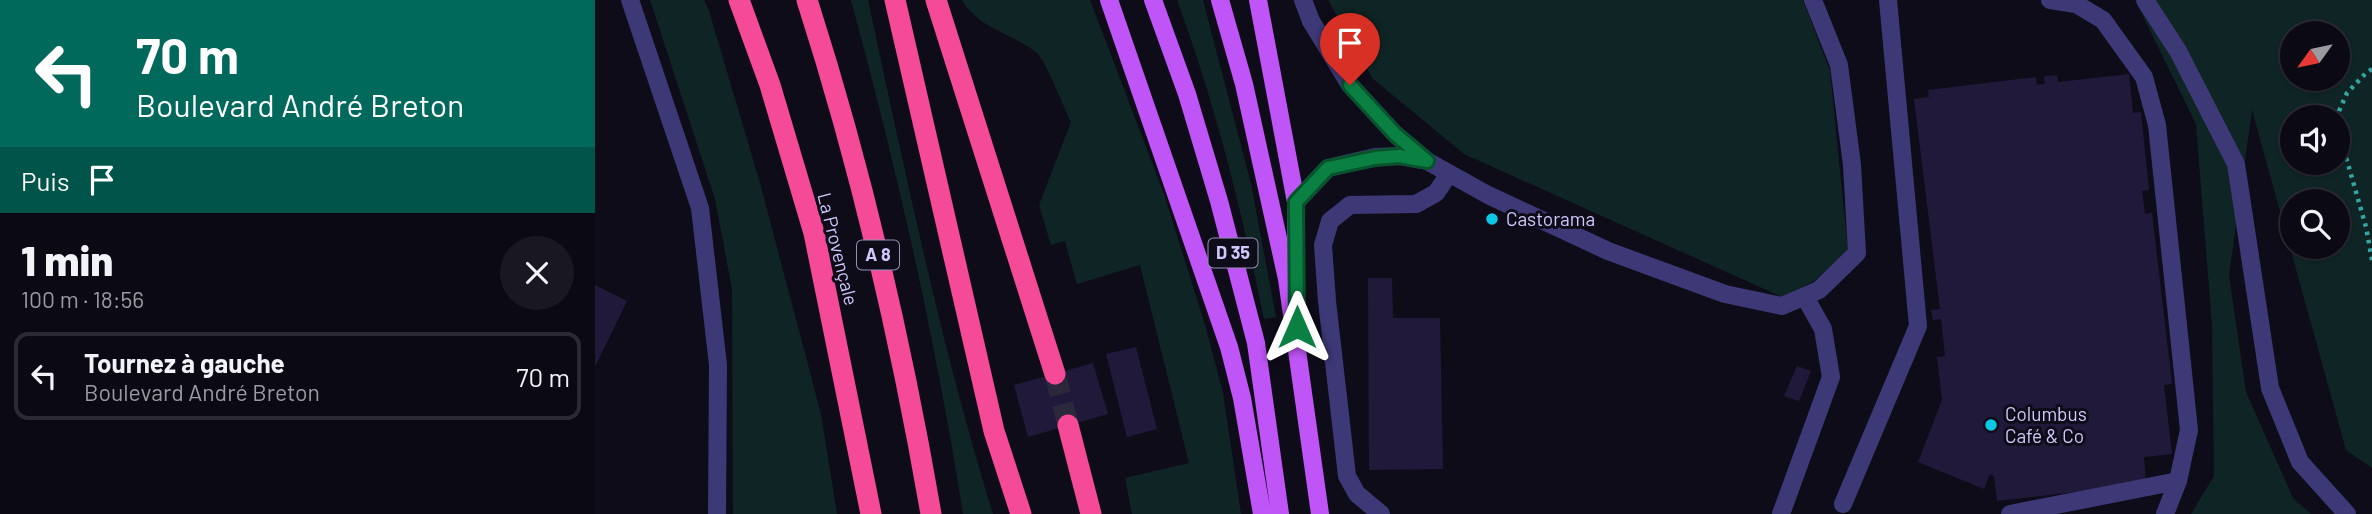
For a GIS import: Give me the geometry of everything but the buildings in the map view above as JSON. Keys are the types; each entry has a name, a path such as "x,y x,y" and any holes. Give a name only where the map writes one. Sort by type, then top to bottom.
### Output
{"highway":[{"name":"La Provençale","path":"739,0 770,85 814,233 871,514"},
{"name":"La Provençale","path":"807,0 869,214 919,444 931,514"},
{"path":"895,0 994,430 1021,514"},
{"path":"936,0 1055,374"},
{"path":"944,0 962,78"},
{"path":"1069,425 1091,514"}],"main road":[{"path":"1109,0 1229,347 1242,398 1262,514"},
{"name":"D 35","path":"1153,0 1187,94 1219,201 1256,343 1280,514"},
{"name":"D 35","path":"1220,0 1244,84 1287,279 1320,514"},
{"path":"1258,0 1296,202 1297,352"}],"street":[{"path":"630,0 700,208 718,365 717,514"},
{"path":"818,35 820,0"},
{"path":"1303,0 1311,20 1350,85 1395,134 1427,161 1608,251 1725,294 1782,306 1819,290 1857,253 1852,165 1839,65 1813,0"},
{"path":"1843,503 1918,326 1888,0"},
{"path":"2050,0 2076,4 2103,20 2144,77 2154,113 2184,362 2189,430 2178,481 2165,514"},
{"path":"2145,0 2178,51 2236,164 2270,388 2300,462 2347,514"},
{"path":"1296,202 1328,168 1399,156 1427,161"},
{"path":"1381,514 1357,494 1347,476 1329,325 1323,245 1330,221 1350,205 1416,204 1436,192 1449,174"},
{"path":"1781,514 1831,377 1823,329 1805,297"},
{"path":"2010,514 2178,481"}],"path":[{"path":"2372,69 2347,93 2339,111 2346,157 2367,227 2372,260"}],"green space":[{"path":"650,0 704,0 709,11 760,183 821,414 837,514 733,514 732,289 715,199"},
{"path":"851,0 868,0 940,323 993,514 963,514 941,384 914,256"},
{"path":"962,0 1090,0 1164,194 1205,325 1223,393 1241,514 1132,514 1125,478 1189,463 1140,265 1077,284 1065,241 1051,245 1039,205 1071,122 1037,53 977,18"},
{"path":"1177,0 1203,0 1251,184 1276,317 1264,319 1227,158 1204,78"},
{"path":"1328,0 1803,0 1830,71 1848,251 1813,282 1782,297 1464,154 1372,78"},
{"path":"2135,0 2372,0 2372,468 2346,450 2293,259 2350,259 2350,189 2280,189 2280,211 2252,110 2229,276 2246,392 2293,498 2311,514 2191,514 2214,476 2212,326 2196,124"}],"tunnel":[{"path":"1055,374 1068,425"}],"place":[{"name":"Castorama","path":"1492,219"},
{"name":"Columbus Café & Co","path":"1991,425"}],"route":[{"path":"1297,327 1296,202 1328,168 1399,156 1427,161 1395,134 1350,85"}]}
